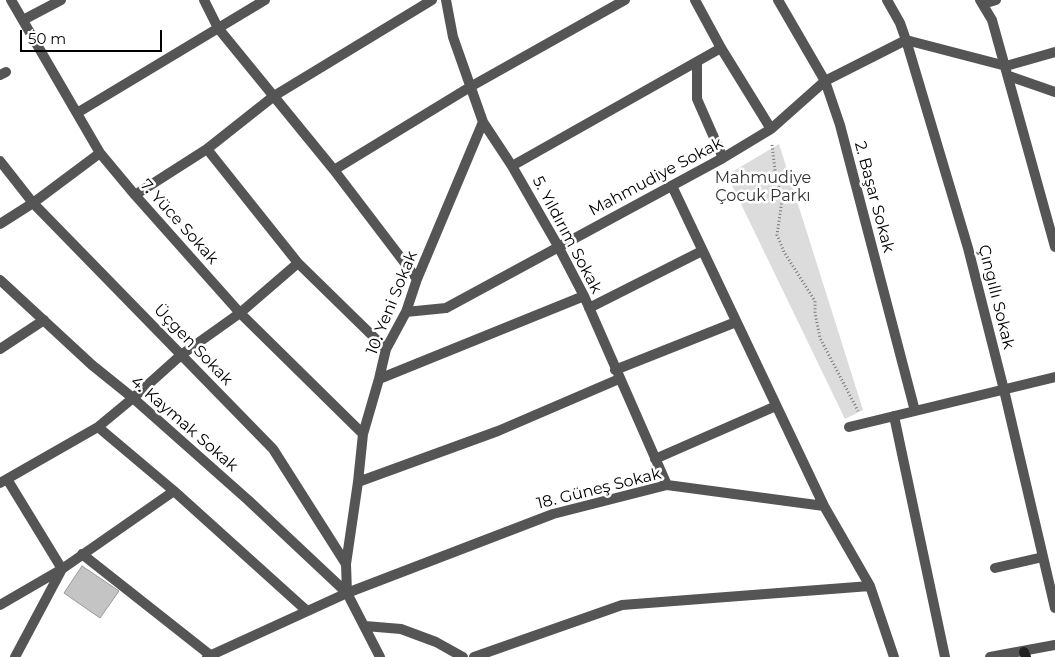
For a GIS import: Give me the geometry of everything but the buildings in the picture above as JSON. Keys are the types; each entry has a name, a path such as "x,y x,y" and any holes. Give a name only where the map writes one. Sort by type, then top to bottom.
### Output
{"street":[{"name":"7. Yüce Sokak","path":"11,0 100,153 240,313 363,434"},
{"path":"23,20 60,0"},
{"path":"204,0 218,28 334,170 417,279"},
{"path":"77,113 265,0"},
{"path":"135,195 207,149 274,96 432,0"},
{"name":"5. Yıldırım Sokak","path":"446,0 453,37 483,122 512,166 584,296 666,485"},
{"path":"334,170 470,87 625,0"},
{"path":"695,0 721,48 771,129"},
{"name":"2. Başar Sokak","path":"778,0 825,81 840,125 915,411"},
{"name":"Çıngıllı Sokak","path":"887,0 900,23 906,40 968,248 1004,390 1055,608"},
{"path":"996,0 981,2 992,20 1055,247"},
{"path":"906,40 1007,71 1055,92"},
{"name":"Mahmudiye Sokak","path":"406,312 446,308 672,186 771,129 825,81 906,40"},
{"path":"512,166 721,48"},
{"path":"1007,71 1055,52"},
{"path":"697,62 697,99 723,158"},
{"name":"10. Yeni Sokak","path":"347,593 346,564 363,434 386,349 406,312 417,279 483,122"},
{"path":"207,149 298,263 386,349"},
{"path":"0,224 33,203 100,153"},
{"name":"Üçgen Sokak","path":"0,161 33,203 273,450 346,564"},
{"path":"672,186 824,506 870,586 894,657"},
{"path":"589,308 702,251"},
{"path":"62,569 4,481 98,427 181,355 240,313 298,263"},
{"name":"4. Kaymak Sokak","path":"0,280 92,365 133,398 248,500 347,593"},
{"path":"379,379 584,296"},
{"path":"0,349 44,320"},
{"path":"358,482 498,431 736,322"},
{"path":"849,427 1055,378"},
{"path":"655,459 776,406"},
{"path":"894,416 945,657"},
{"path":"98,427 174,491 307,611"},
{"name":"18. Güneş Sokak","path":"209,656 347,593 553,514 666,485 824,506"},
{"path":"0,605 62,569 174,491"},
{"path":"82,554 209,656"},
{"path":"996,568 1043,557"},
{"path":"15,657 62,569"},
{"path":"474,657 622,605 870,586"},
{"path":"347,593 380,657"},
{"path":"365,626 401,630 436,642 463,657"},
{"path":"990,657 1025,654 1055,646"}],"path":[{"path":"771,129 776,178 782,200 777,235 784,252 815,302 815,313 820,338 864,423"}],"green space":[{"name":"Mahmudiye Çocuk Parkı","path":"779,144 863,410 845,419 727,175"}]}
